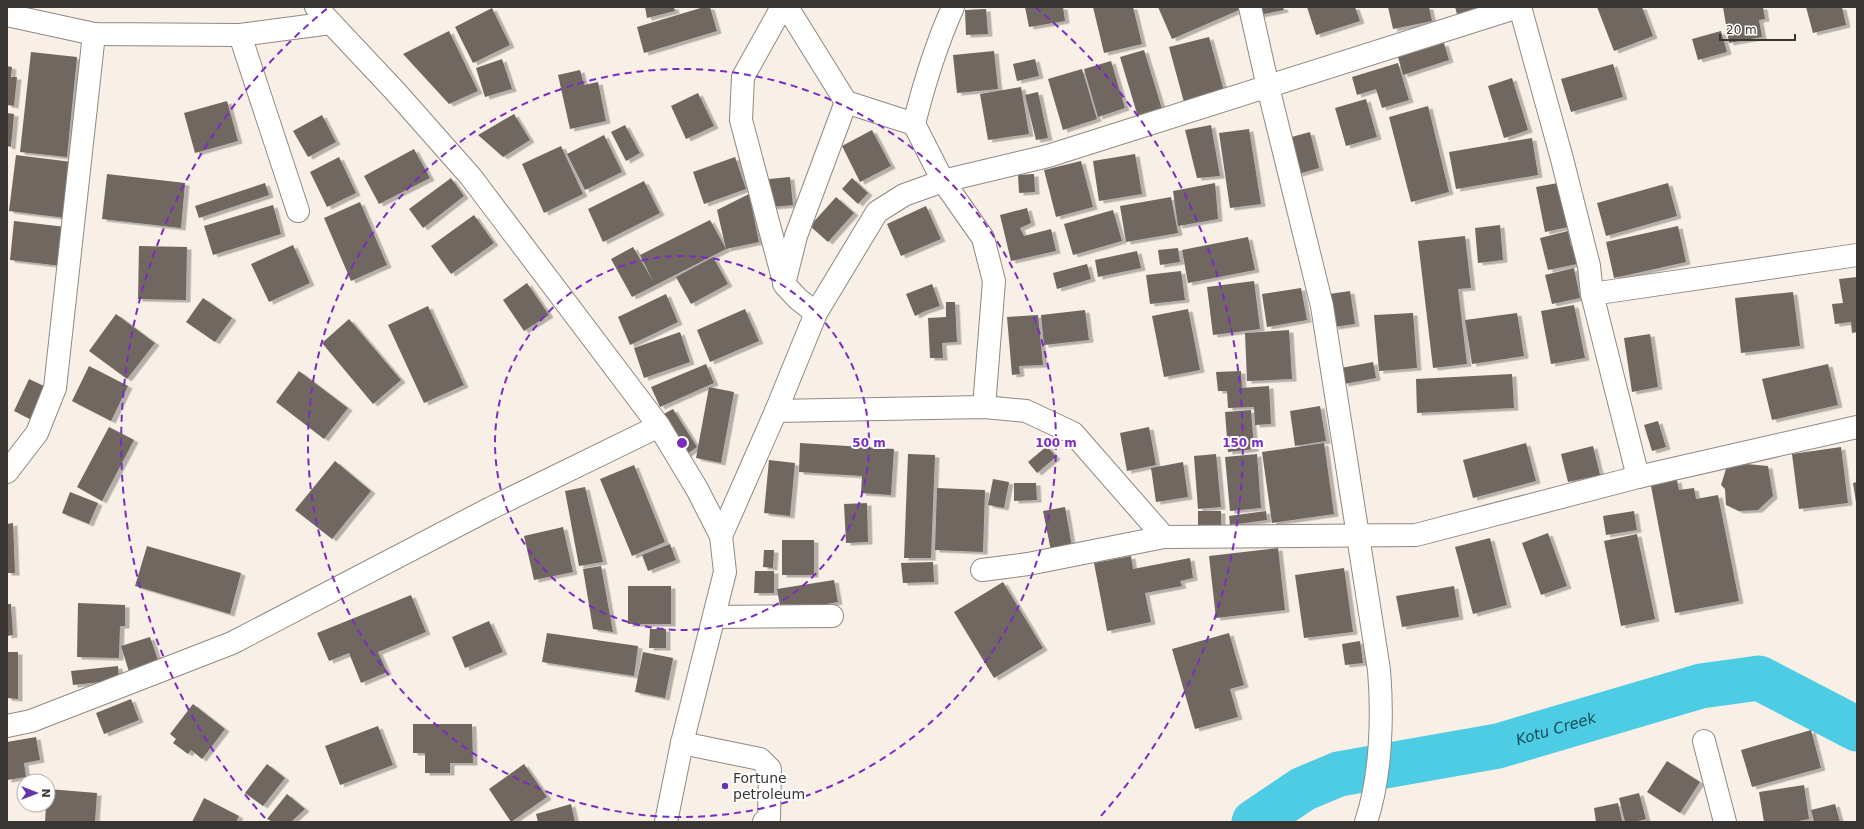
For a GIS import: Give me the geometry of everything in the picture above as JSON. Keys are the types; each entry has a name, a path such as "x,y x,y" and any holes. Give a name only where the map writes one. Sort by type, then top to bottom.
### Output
{"street":[{"path":"316,7 395,91 471,177 658,426 697,489 721,536 725,572 715,617 682,743 666,822"},
{"path":"782,7 743,77 741,120 784,284 798,299 816,313"},
{"path":"787,7 846,102 914,124"},
{"path":"953,7 940,36 924,85 914,124 943,181 983,238 994,281 984,407"},
{"path":"1250,7 1268,87 1322,306 1379,670 1382,701 1379,742 1373,793 1366,822"},
{"path":"721,536 776,411 816,313 877,212 904,195 943,181 1048,156 1519,7 1562,159 1588,266 1592,294 1638,477"},
{"path":"7,15 94,34 240,36 331,22"},
{"path":"7,472 37,433 55,388 94,34"},
{"path":"240,36 298,211"},
{"path":"784,284 796,236 846,102"},
{"path":"1592,294 1857,256"},
{"path":"776,411 984,407 1026,411 1073,433 1164,537"},
{"path":"7,726 31,720 232,643 491,508 658,426"},
{"path":"982,570 1028,564 1164,537 1416,535 1638,477 1857,427"},
{"path":"715,617 832,616"},
{"path":"1704,741 1725,822"},
{"path":"682,743 760,759 770,769 769,819 764,822"}],"building":[{"path":"645,7 674,7 675,11 647,18"},
{"path":"704,7 710,7 717,31 644,53 637,27"},
{"path":"1025,7 1063,7 1065,21 1029,27"},
{"path":"1093,7 1133,7 1142,44 1104,53"},
{"path":"1158,7 1246,7 1172,39"},
{"path":"1258,7 1283,7 1284,10 1259,15"},
{"path":"1307,7 1355,7 1360,21 1316,35"},
{"path":"1388,7 1429,7 1432,21 1393,29"},
{"path":"1455,7 1503,7 1459,21"},
{"path":"1597,7 1642,7 1653,36 1614,51"},
{"path":"1723,7 1763,7 1765,19 1759,20 1762,37 1729,43"},
{"path":"1806,7 1842,7 1846,25 1813,33"},
{"path":"492,8 510,45 473,63 455,27"},
{"path":"986,9 988,34 966,35 965,10"},
{"path":"449,31 478,91 449,104 403,54"},
{"path":"1721,31 1727,52 1698,60 1692,39"},
{"path":"1209,37 1225,95 1185,106 1169,47"},
{"path":"1444,43 1449,60 1403,75 1398,57"},
{"path":"1144,50 1162,109 1138,117 1120,57"},
{"path":"994,51 998,89 957,93 953,55"},
{"path":"31,52 77,57 67,157 20,152"},
{"path":"502,59 512,89 485,97 476,68"},
{"path":"1035,59 1039,76 1017,81 1013,64"},
{"path":"1111,61 1125,108 1098,117 1084,69"},
{"path":"1398,63 1409,100 1382,108 1376,89 1357,95 1352,77"},
{"path":"1613,64 1623,97 1571,112 1561,79"},
{"path":"7,66 12,67 11,77 17,77 14,106 7,105"},
{"path":"1082,69 1097,119 1063,130 1048,79"},
{"path":"580,70 584,85 598,82 606,121 570,129 558,75"},
{"path":"1512,78 1528,130 1504,138 1488,86"},
{"path":"1021,87 1029,134 988,140 980,94"},
{"path":"1038,92 1048,138 1036,140 1025,95"},
{"path":"698,93 714,126 686,139 671,106"},
{"path":"1366,99 1377,137 1346,146 1335,108"},
{"path":"227,101 238,141 195,153 184,113"},
{"path":"1428,106 1449,192 1411,202 1389,117"},
{"path":"7,113 14,114 11,147 7,146"},
{"path":"514,114 530,140 503,157 478,135"},
{"path":"322,115 336,142 308,157 293,131"},
{"path":"625,125 640,153 626,161 611,132"},
{"path":"1211,125 1220,176 1197,178 1185,130"},
{"path":"1249,129 1261,204 1230,208 1219,133"},
{"path":"872,130 891,166 860,182 842,146"},
{"path":"1310,132 1319,168 1298,174 1288,138"},
{"path":"604,135 622,172 585,190 567,154"},
{"path":"1532,138 1538,175 1456,189 1449,152"},
{"path":"561,146 583,194 544,213 522,164"},
{"path":"414,149 430,178 379,204 364,176"},
{"path":"1135,154 1142,194 1099,201 1093,161"},
{"path":"16,155 72,162 66,218 9,211"},
{"path":"339,157 356,193 327,207 310,172"},
{"path":"735,157 746,189 704,204 693,172"},
{"path":"1081,161 1093,207 1056,217 1044,170"},
{"path":"107,174 185,183 181,228 102,219"},
{"path":"1034,174 1035,192 1019,193 1018,175"},
{"path":"790,177 793,205 772,207 769,179"},
{"path":"451,178 464,196 423,228 409,209"},
{"path":"852,178 868,193 858,204 842,189"},
{"path":"644,181 660,213 603,242 588,209"},
{"path":"265,183 269,195 199,218 195,206"},
{"path":"1215,183 1218,219 1178,226 1173,191"},
{"path":"1558,183 1568,227 1545,232 1536,187"},
{"path":"1668,183 1677,216 1606,236 1597,203"},
{"path":"749,194 759,242 726,249 717,210"},
{"path":"836,197 854,213 828,242 810,226"},
{"path":"1171,197 1178,233 1126,242 1120,206"},
{"path":"360,202 387,265 351,281 324,218"},
{"path":"273,205 281,234 213,255 204,226"},
{"path":"926,206 941,239 901,256 887,224"},
{"path":"1027,208 1031,223 1020,228 1024,236 1051,229 1056,251 1011,261 1000,215"},
{"path":"1113,210 1122,241 1073,255 1064,224"},
{"path":"474,215 494,243 451,274 431,246"},
{"path":"710,220 726,249 632,297 611,259 633,247 653,281 640,255"},
{"path":"14,221 66,227 62,266 10,260"},
{"path":"1500,225 1503,260 1478,263 1475,228"},
{"path":"1678,226 1686,262 1614,278 1606,242"},
{"path":"1568,231 1571,246 1578,244 1582,263 1548,270 1540,238"},
{"path":"1465,236 1471,288 1458,289 1467,364 1433,368 1418,241"},
{"path":"1248,237 1255,270 1188,283 1182,250"},
{"path":"293,245 310,283 269,302 251,264"},
{"path":"139,246 187,247 186,300 138,299"},
{"path":"1178,248 1180,262 1160,265 1158,250"},
{"path":"1137,251 1141,268 1098,277 1095,260"},
{"path":"713,257 728,284 691,304 676,277"},
{"path":"1087,264 1091,279 1057,289 1053,273"},
{"path":"1574,268 1580,298 1552,304 1545,275"},
{"path":"1181,271 1185,300 1150,304 1146,275"},
{"path":"1857,277 1857,332 1852,333 1851,322 1835,324 1832,304 1843,303 1839,279"},
{"path":"1254,281 1260,329 1213,335 1207,287"},
{"path":"527,283 549,315 524,331 503,300"},
{"path":"932,284 940,306 915,316 906,294"},
{"path":"1301,288 1307,320 1267,327 1262,294"},
{"path":"1350,291 1355,324 1334,327 1329,294"},
{"path":"1793,292 1800,346 1741,353 1735,298"},
{"path":"666,294 678,322 630,345 618,317"},
{"path":"203,298 232,318 215,342 186,322"},
{"path":"946,302 955,302 957,342 942,343 943,358 930,358 928,318 946,317"},
{"path":"1574,305 1585,358 1551,364 1541,311"},
{"path":"428,306 464,385 424,403 388,325"},
{"path":"745,309 759,341 710,362 697,330"},
{"path":"1188,309 1200,370 1164,377 1152,316"},
{"path":"1085,310 1089,340 1044,345 1041,315"},
{"path":"1413,313 1417,368 1379,371 1374,315"},
{"path":"1517,313 1524,356 1472,364 1465,320"},
{"path":"116,314 155,343 127,379 89,351"},
{"path":"1038,315 1043,365 1019,366 1020,374 1012,375 1007,317"},
{"path":"349,319 401,380 373,404 322,343"},
{"path":"1289,330 1292,379 1247,381 1245,333"},
{"path":"680,332 690,362 644,378 634,348"},
{"path":"1650,334 1658,387 1632,392 1624,338"},
{"path":"1373,362 1376,378 1344,384 1341,368"},
{"path":"706,364 714,383 660,407 651,387"},
{"path":"1828,364 1838,405 1772,420 1762,379"},
{"path":"89,366 128,386 111,421 72,401"},
{"path":"299,371 348,408 324,439 276,402"},
{"path":"1241,371 1242,388 1269,386 1271,424 1255,425 1254,407 1228,408 1227,391 1218,391 1216,372"},
{"path":"1512,374 1514,408 1417,413 1416,379"},
{"path":"29,379 46,387 30,419 14,411"},
{"path":"709,387 734,392 721,463 696,458"},
{"path":"1320,406 1326,441 1295,446 1290,411"},
{"path":"673,409 697,447 684,456 660,416"},
{"path":"1251,410 1254,449 1228,452 1225,412"},
{"path":"1658,421 1666,447 1652,451 1644,425"},
{"path":"109,427 134,440 102,501 77,487"},
{"path":"1149,427 1156,465 1127,471 1120,433"},
{"path":"800,443 894,449 891,495 861,493 862,476 799,472"},
{"path":"1324,443 1334,514 1272,523 1262,452"},
{"path":"1526,443 1536,481 1473,498 1463,460"},
{"path":"1047,446 1056,457 1037,473 1028,462"},
{"path":"1593,446 1600,475 1568,482 1561,454"},
{"path":"1841,447 1848,503 1799,509 1792,454"},
{"path":"908,454 935,455 931,558 904,558"},
{"path":"1216,454 1221,507 1198,509 1194,456"},
{"path":"1257,454 1261,508 1230,511 1225,457"},
{"path":"769,460 795,463 790,516 764,513"},
{"path":"335,461 371,491 332,539 295,510"},
{"path":"1183,462 1188,497 1156,502 1151,468"},
{"path":"1735,463 1768,466 1773,496 1758,510 1739,511 1726,505 1725,489 1721,485 1726,469"},
{"path":"634,465 665,542 632,556 600,479"},
{"path":"993,479 1009,482 1004,508 988,505"},
{"path":"1677,480 1679,490 1694,488 1696,499 1718,495 1739,601 1675,613 1651,486"},
{"path":"1857,482 1857,502 1856,502 1853,483"},
{"path":"1014,483 1036,483 1037,500 1014,501"},
{"path":"585,487 603,562 579,566 565,491"},
{"path":"937,488 985,490 983,552 935,550"},
{"path":"70,492 98,503 89,524 62,513"},
{"path":"867,503 868,542 846,543 844,504"},
{"path":"1065,507 1072,547 1051,551 1043,511"},
{"path":"1198,511 1221,511 1221,527 1198,527"},
{"path":"1266,511 1267,520 1230,525 1229,516"},
{"path":"1634,511 1637,530 1606,535 1603,516"},
{"path":"13,523 15,573 7,573 7,524"},
{"path":"563,527 573,572 534,580 524,536"},
{"path":"1548,533 1567,586 1541,595 1522,543"},
{"path":"1637,534 1655,619 1621,626 1604,541"},
{"path":"1490,538 1507,605 1473,614 1455,547"},
{"path":"782,540 814,540 814,575 782,575"},
{"path":"670,544 676,560 648,571 642,555"},
{"path":"147,546 241,573 230,614 135,586"},
{"path":"1278,548 1285,610 1216,618 1209,556"},
{"path":"764,550 774,550 773,568 763,567"},
{"path":"1131,556 1133,569 1190,558 1193,578 1180,581 1182,586 1145,593 1151,622 1107,631 1094,563"},
{"path":"933,562 934,582 903,583 901,563"},
{"path":"601,566 613,632 593,629 583,569"},
{"path":"1344,568 1353,632 1304,638 1295,575"},
{"path":"755,571 774,571 774,593 754,593"},
{"path":"834,580 838,602 781,612 777,589"},
{"path":"1003,582 1043,648 994,678 954,612"},
{"path":"628,586 671,586 671,624 628,624"},
{"path":"1454,586 1459,617 1402,627 1396,596"},
{"path":"411,595 426,632 378,652 387,672 361,683 349,653 329,661 317,633"},
{"path":"78,603 125,605 125,626 120,626 119,658 77,657"},
{"path":"7,604 11,604 13,635 7,636"},
{"path":"489,621 503,652 465,668 452,637"},
{"path":"650,629 666,629 666,648 649,648"},
{"path":"547,633 638,646 634,676 542,662"},
{"path":"1229,633 1244,685 1230,689 1238,717 1195,729 1172,649"},
{"path":"150,637 160,666 130,675 121,646"},
{"path":"1360,641 1363,663 1345,665 1342,644"},
{"path":"7,652 18,652 18,699 7,698"},
{"path":"643,652 673,658 665,698 635,692"},
{"path":"118,666 119,680 73,685 71,671"},
{"path":"131,699 139,720 104,734 96,713"},
{"path":"193,704 225,729 202,759 191,750 188,754 173,743 176,739 170,734"},
{"path":"413,724 472,724 473,763 450,763 450,773 425,773 425,753 413,753"},
{"path":"378,726 393,765 340,785 325,746"},
{"path":"1811,730 1821,768 1752,787 1741,750"},
{"path":"36,737 40,760 24,763 25,773 16,773 16,779 7,780 7,742"},
{"path":"1667,761 1700,782 1680,813 1647,792"},
{"path":"267,764 285,778 263,806 245,793"},
{"path":"524,764 547,797 511,822 489,789"},
{"path":"1804,785 1809,819 1793,822 1764,822 1759,792"},
{"path":"56,790 97,793 95,822 45,822 46,813 56,813"},
{"path":"1639,793 1646,819 1634,822 1625,822 1619,798"},
{"path":"287,794 305,809 291,822 273,822 267,819"},
{"path":"204,798 239,816 236,822 192,822"},
{"path":"1618,803 1622,821 1596,822 1594,808"},
{"path":"571,804 575,822 538,822 536,814"},
{"path":"1835,804 1840,822 1814,822 1811,810"}],"waterway":[{"name":"Kotu Creek","path":"1254,822 1303,789 1339,774 1498,746 1701,686 1759,678 1857,729"}],"place":[{"name":"Fortune petroleum","path":"725,786"}]}
